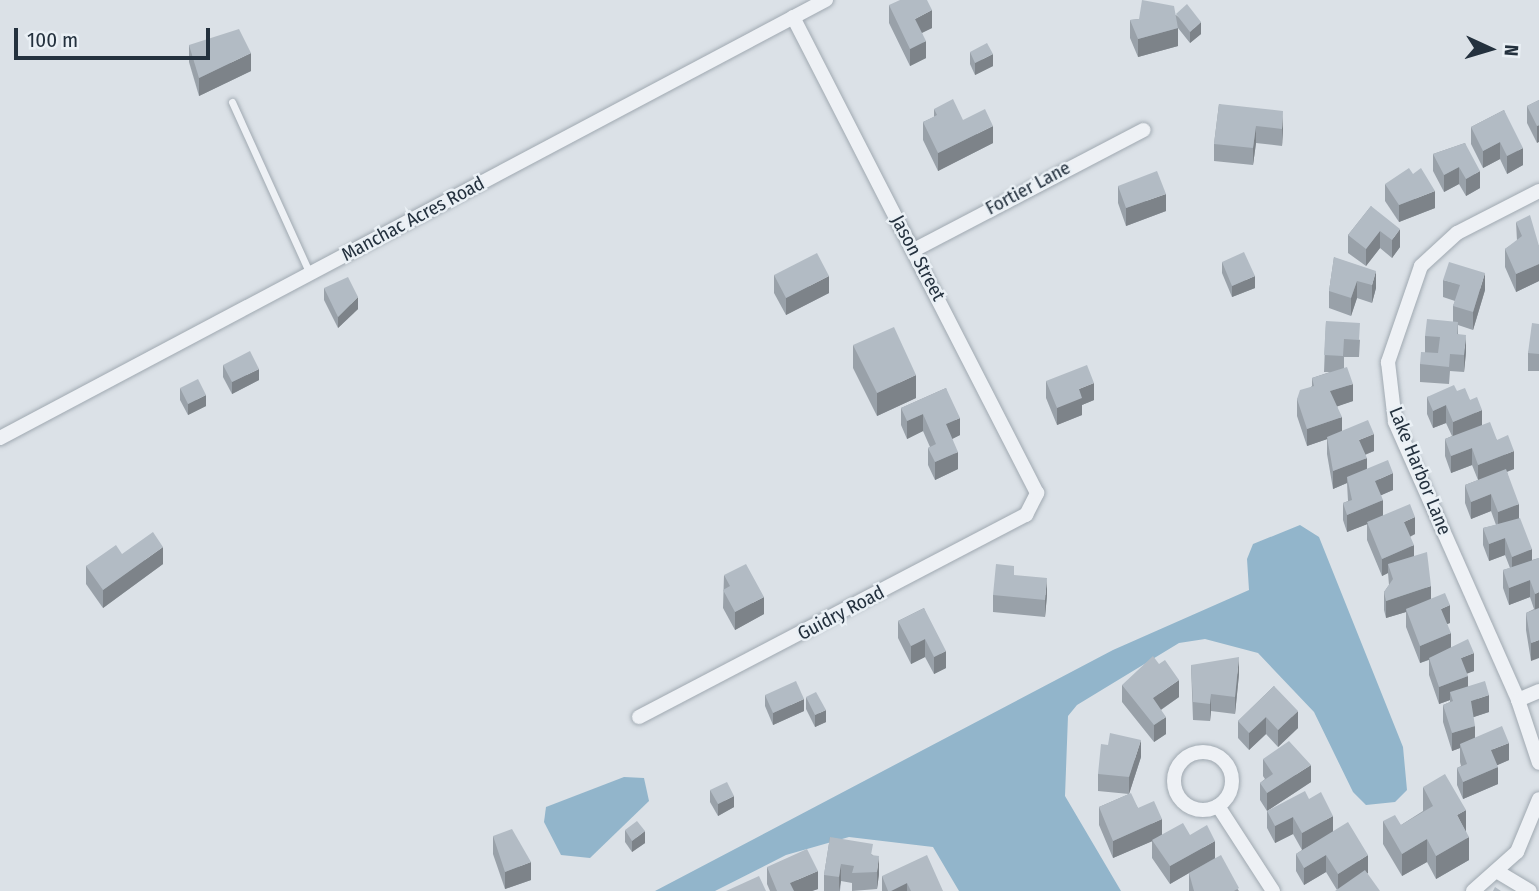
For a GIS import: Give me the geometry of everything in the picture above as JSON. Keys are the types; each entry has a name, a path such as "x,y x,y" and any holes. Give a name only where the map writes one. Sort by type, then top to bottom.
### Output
{"street":[{"name":"Manchac Acres Road","path":"0,438 827,0"},
{"name":"Jason Street","path":"793,17 1034,478 1035,501"},
{"name":"Fortier Lane","path":"914,250 1144,130"},
{"name":"Lake Harbor Lane","path":"1539,191 1457,233 1420,265 1388,362 1395,422 1518,700 1539,764"},
{"name":"Guidry Road","path":"639,717 1026,515 1035,501"},
{"path":"1518,700 1539,691"},
{"path":"1203,752 1226,765 1231,783 1218,806 1199,810 1182,802 1175,774 1185,758 1203,752"},
{"path":"1473,891 1498,872 1536,825 1539,799"},
{"path":"1218,806 1273,891"},
{"path":"1498,872 1530,891"}],"lane":[{"path":"232,102 310,274"}],"water":[{"path":"1300,525 1319,537 1403,747 1407,790 1395,802 1366,805 1353,792 1314,712 1258,653 1205,639 1179,643 1077,705 1068,716 1065,796 1121,891 959,891 933,847 849,837 786,855 715,891 655,891 1113,650 1249,590 1247,559 1253,544"},
{"path":"624,777 644,778 649,801 590,858 561,855 544,822 546,807"}],"building":[{"path":"900,0 927,0 932,10 915,19 926,41 910,49 889,5"},
{"path":"1142,0 1174,6 1178,28 1138,39 1130,20 1139,19"},
{"path":"1187,4 1201,22 1190,32 1176,14"},
{"path":"239,29 251,53 199,78 189,45"},
{"path":"987,43 993,54 975,63 970,52"},
{"path":"953,99 963,120 985,109 993,126 938,153 923,122 937,115 934,109"},
{"path":"1539,100 1539,125 1537,126 1527,106"},
{"path":"1219,104 1283,111 1282,129 1256,126 1253,148 1214,144"},
{"path":"1504,110 1523,148 1507,156 1500,142 1483,151 1471,127"},
{"path":"1465,143 1480,171 1466,179 1459,167 1444,175 1433,154"},
{"path":"1409,168 1413,174 1421,168 1435,191 1399,205 1385,184"},
{"path":"1157,171 1166,194 1126,208 1118,186"},
{"path":"1371,206 1400,229 1392,240 1380,231 1366,249 1348,235"},
{"path":"1530,215 1539,246 1539,264 1516,274 1505,249 1522,236 1516,222"},
{"path":"1244,252 1255,276 1232,286 1222,262"},
{"path":"817,253 829,276 786,298 774,275"},
{"path":"1334,257 1376,271 1372,285 1357,281 1351,298 1329,291"},
{"path":"1449,262 1485,273 1473,312 1453,306 1460,285 1443,280"},
{"path":"348,277 358,297 338,317 324,288"},
{"path":"1427,319 1458,322 1457,334 1466,335 1464,355 1450,354 1449,367 1420,364 1421,352 1438,353 1440,337 1425,336"},
{"path":"1326,321 1360,323 1359,340 1344,339 1343,356 1324,355"},
{"path":"1532,323 1539,324 1539,354 1528,353"},
{"path":"894,327 916,375 877,393 853,345"},
{"path":"250,351 259,369 232,382 223,365"},
{"path":"1087,365 1094,383 1079,389 1082,398 1057,408 1046,381"},
{"path":"1347,367 1353,384 1330,391 1342,417 1307,429 1297,399 1300,390 1314,386 1312,378"},
{"path":"198,379 206,395 188,404 180,388"},
{"path":"1454,385 1457,391 1465,388 1470,400 1477,397 1482,410 1453,422 1446,405 1433,411 1427,397"},
{"path":"946,388 960,418 946,424 958,452 935,462 928,448 936,444 923,414 907,421 901,408"},
{"path":"1368,420 1374,434 1359,440 1367,458 1333,471 1327,437"},
{"path":"1490,422 1497,440 1508,435 1514,451 1478,465 1472,448 1451,456 1445,439"},
{"path":"1388,460 1393,473 1375,481 1383,500 1347,515 1343,503 1352,500 1347,477"},
{"path":"1506,469 1519,504 1498,512 1491,494 1471,502 1465,485"},
{"path":"1410,504 1415,517 1404,522 1414,545 1382,559 1367,522"},
{"path":"1520,518 1532,549 1512,557 1505,538 1489,544 1483,528"},
{"path":"153,532 163,547 103,590 86,566 116,545 122,554"},
{"path":"1427,552 1431,586 1386,601 1384,592 1393,579 1388,564"},
{"path":"1539,558 1539,592 1535,594 1530,580 1509,588 1503,570"},
{"path":"746,564 764,597 735,612 723,590 730,586 724,575"},
{"path":"996,564 1014,566 1014,575 1047,578 1045,600 993,595"},
{"path":"1445,593 1450,605 1441,609 1451,633 1420,646 1406,609"},
{"path":"924,608 946,651 934,657 925,639 911,646 898,621"},
{"path":"1539,608 1539,640 1531,643 1526,613"},
{"path":"1468,639 1474,653 1461,658 1468,676 1439,687 1429,658"},
{"path":"1153,656 1159,664 1165,660 1179,680 1153,698 1166,717 1154,725 1122,685"},
{"path":"1239,657 1235,697 1211,694 1210,704 1193,702 1191,665"},
{"path":"796,681 804,699 773,713 765,695"},
{"path":"1485,681 1489,695 1471,701 1475,726 1452,733 1443,705 1453,701 1450,692"},
{"path":"1274,686 1298,711 1278,730 1266,717 1249,733 1238,721"},
{"path":"816,692 826,710 815,715 806,697"},
{"path":"1502,726 1509,743 1491,750 1498,767 1463,782 1457,768 1467,764 1460,744"},
{"path":"1110,733 1141,740 1129,777 1098,774 1101,744 1108,745"},
{"path":"1289,741 1311,765 1267,793 1260,783 1273,774 1263,759"},
{"path":"1445,774 1466,810 1457,815 1469,837 1436,856 1427,839 1402,854 1383,821 1395,815 1401,825 1433,806 1423,787"},
{"path":"727,782 734,796 718,804 710,790"},
{"path":"1305,791 1309,799 1321,792 1333,816 1302,833 1293,817 1275,826 1267,811"},
{"path":"1131,793 1138,808 1154,801 1162,819 1113,841 1099,807"},
{"path":"637,821 645,831 632,841 625,830"},
{"path":"1348,822 1368,855 1338,874 1326,855 1304,868 1296,854"},
{"path":"1183,823 1190,835 1207,825 1215,841 1170,866 1152,840"},
{"path":"512,829 531,862 505,872 493,836"},
{"path":"830,837 873,844 871,855 879,856 877,872 852,873 854,866 841,864 839,877 824,875"},
{"path":"807,849 818,871 790,883 794,891 777,891 767,867"},
{"path":"927,855 943,891 911,891 907,883 888,891 882,876"},
{"path":"1221,855 1239,888 1234,891 1194,891 1189,873"},
{"path":"1365,870 1380,891 1335,891"},
{"path":"759,876 766,891 726,891"}]}
